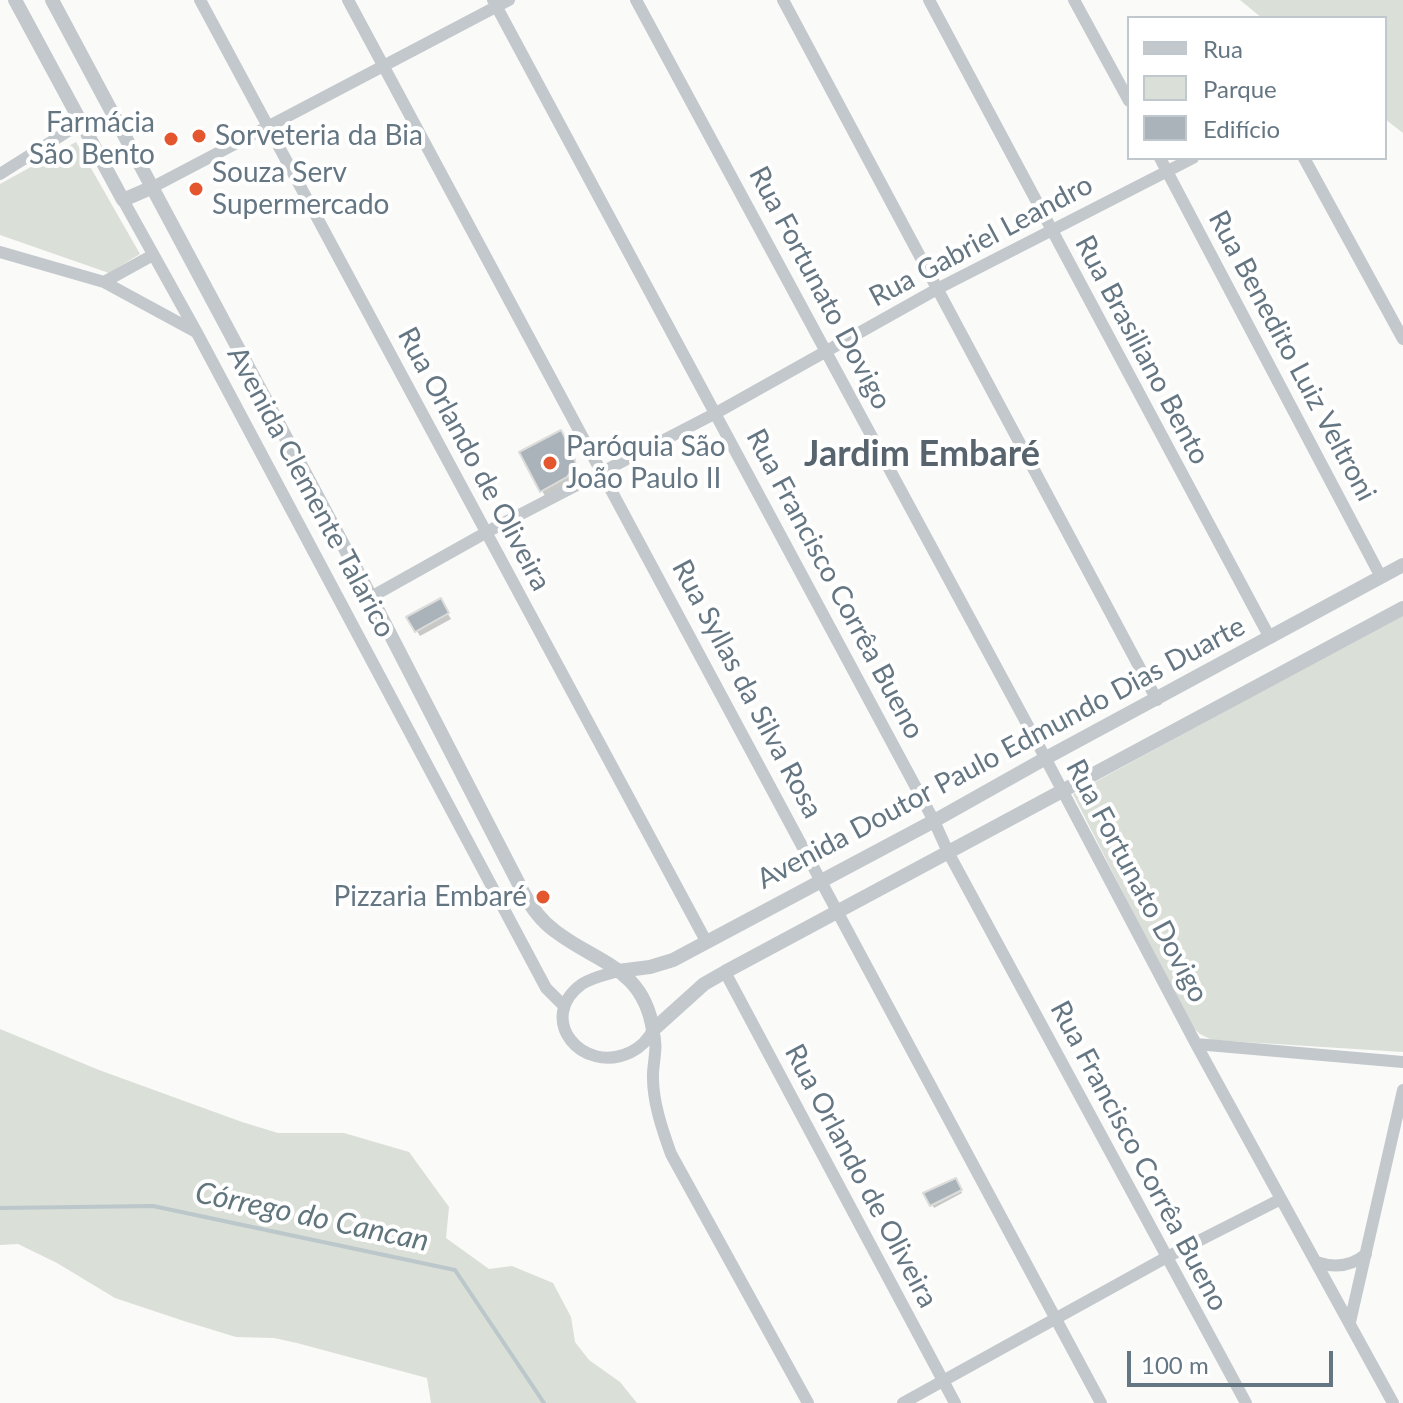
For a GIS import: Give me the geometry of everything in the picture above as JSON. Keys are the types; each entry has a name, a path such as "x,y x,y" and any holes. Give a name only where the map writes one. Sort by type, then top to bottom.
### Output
{"street":[{"name":"Avenida Clemente Talarico","path":"15,0 197,333 546,988 564,1006 562,1017 567,1034 578,1049 594,1057 612,1058 629,1053 644,1043 653,1030"},
{"name":"Avenida Clemente Talarico","path":"52,0 371,597 531,907 554,931 618,971 644,997 656,1041 653,1075 661,1124 671,1154 808,1403"},
{"name":"Rua Orlando de Oliveira","path":"200,0 706,941"},
{"name":"Rua Syllas da Silva Rosa","path":"348,0 1101,1403"},
{"path":"123,200 385,67 495,4 509,0"},
{"name":"Rua Fortunato Dovigo","path":"636,0 1046,758 1196,1044 1393,1403"},
{"path":"783,0 1157,700"},
{"name":"Rua Brasiliano Bento","path":"929,0 1270,638"},
{"path":"1074,0 1127,97"},
{"name":"Rua Francisco Corrêa Bueno","path":"495,4 1246,1403"},
{"path":"0,174 81,123"},
{"name":"Rua Benedito Luiz Veltroni","path":"1161,160 1381,577"},
{"name":"Rua Gabriel Leandro","path":"371,597 486,532 716,413 939,288 1189,160"},
{"path":"1305,160 1403,339"},
{"path":"0,252 104,282 197,333"},
{"path":"104,282 153,255"},
{"name":"Avenida Doutor Paulo Edmundo Dias Duarte","path":"618,971 673,960 1403,565"},
{"path":"653,1030 704,984 725,972 1403,608"},
{"path":"564,1006 583,984 618,971"},
{"name":"Rua Orlando de Oliveira","path":"725,972 955,1403"},
{"path":"1196,1044 1403,1062"},
{"path":"1350,1322 1403,1090"},
{"path":"903,1403 1167,1257 1281,1199"},
{"path":"1316,1262 1349,1264 1366,1254"}],"green space":[{"path":"1240,0 1403,0 1403,133 1387,121 1387,16 1260,16"},
{"path":"76,142 140,254 109,273 0,235 0,184"},
{"path":"1403,614 1403,1052 1212,1040 1190,1025 1073,794"},
{"path":"0,1029 99,1070 278,1133 344,1133 409,1152 449,1207 446,1238 489,1269 512,1266 553,1283 571,1317 575,1342 589,1360 620,1382 637,1403 431,1403 427,1378 297,1343 274,1338 236,1337 187,1322 115,1298 18,1244 0,1245"}],"building":[{"name":"Paróquia São João Paulo II","path":"561,430 573,452 576,466 567,477 540,492 519,452"},
{"path":"441,598 449,613 415,632 406,617"},
{"path":"956,1178 962,1190 930,1206 923,1193"}],"waterway":[{"name":"Córrego do Cancan","path":"0,1208 153,1206 455,1270 544,1403"}],"place":[{"name":"Sorveteria da Bia","path":"199,136"},
{"name":"Farmácia São Bento","path":"171,139"},
{"name":"Souza Serv Supermercado","path":"196,189"},
{"name":"Paróquia São João Paulo II","path":"550,463"},
{"name":"Pizzaria Embaré","path":"543,897"}],"district":[{"name":"Jardim Embaré","path":"922,454"}]}
